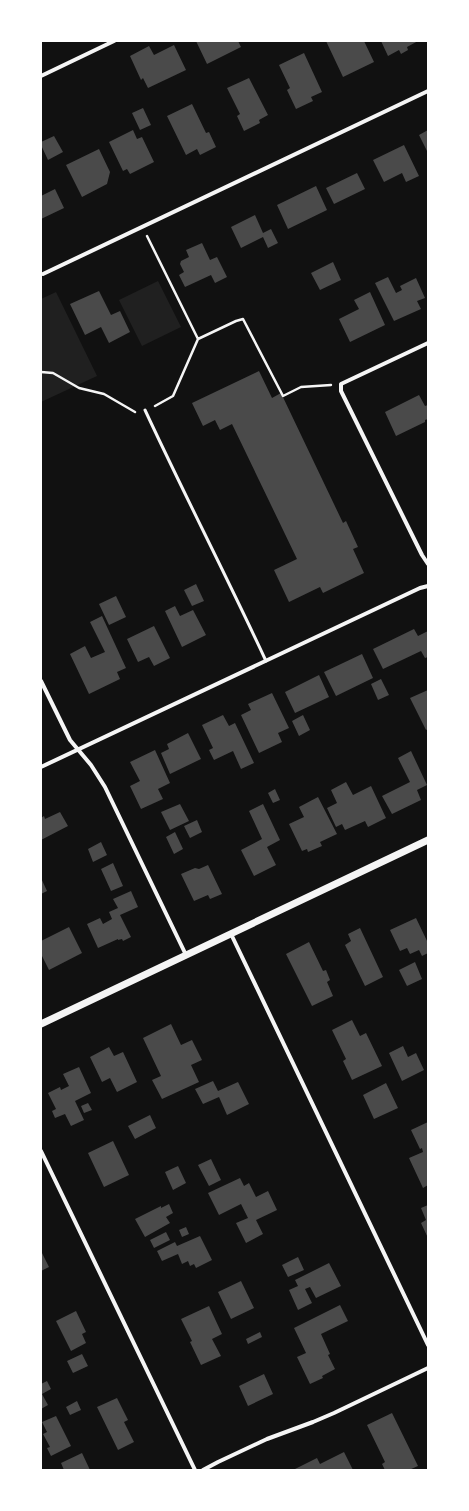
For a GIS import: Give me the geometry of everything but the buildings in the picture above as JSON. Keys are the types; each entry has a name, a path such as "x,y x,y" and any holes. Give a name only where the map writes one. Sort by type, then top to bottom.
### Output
{"street":[{"path":"41,76 114,41"},
{"path":"43,274 428,91"},
{"path":"428,343 341,384 341,391 422,555 428,564"},
{"path":"41,767 420,588 428,586"},
{"path":"41,681 70,740 91,765 105,787 186,955"},
{"path":"41,1024 428,840"},
{"path":"231,934 428,1345"},
{"path":"41,1151 195,1470"},
{"path":"203,1470 267,1439 327,1416 428,1368"}],"lane":[{"path":"145,410 188,503 237,597 266,661"}],"path":[{"path":"152,246 198,339"},
{"path":"41,372 53,373 79,388 104,394 136,412 141,413 174,396 198,339 243,319 283,396 301,387 341,384"}],"shaded area":[{"path":"158,281 181,327 142,346 119,300"},
{"path":"56,292 97,376 41,402 41,299"}]}
